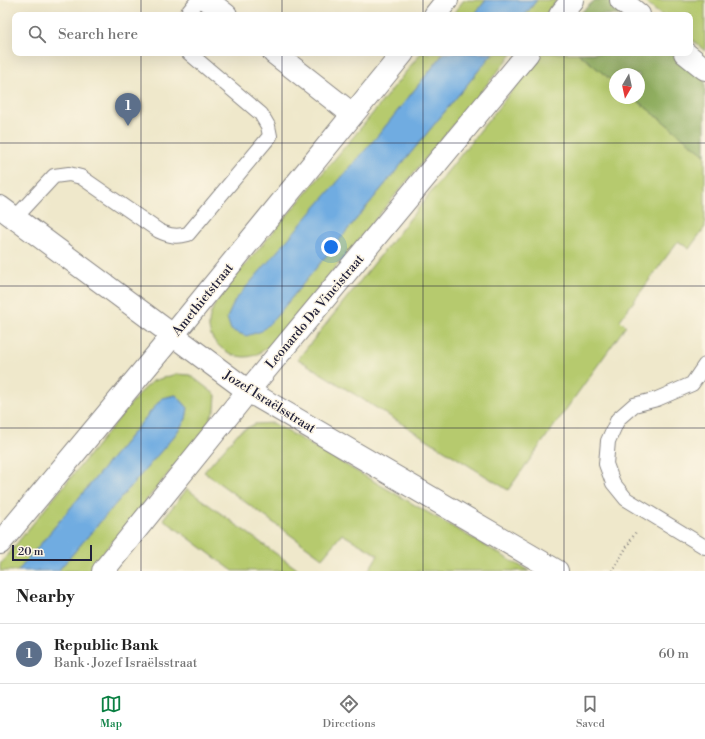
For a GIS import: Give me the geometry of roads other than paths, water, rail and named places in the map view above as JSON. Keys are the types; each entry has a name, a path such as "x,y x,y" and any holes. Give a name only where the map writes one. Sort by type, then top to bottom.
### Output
{"street":[{"path":"207,0 222,12"},
{"path":"437,12 447,0"},
{"path":"562,12 572,0"},
{"path":"621,0 635,12"},
{"path":"278,56 352,114"},
{"name":"Amethietstraat","path":"0,543 173,335 400,56"},
{"name":"Leonardo Da Vincistraat","path":"102,571 248,391 526,56"},
{"path":"689,56 705,70"},
{"name":"Jozef Israëlsstraat","path":"8,212 248,391 557,571"}],"lane":[{"path":"188,12 198,0"},
{"path":"8,212 54,176 69,174 81,177 160,231 168,235 178,237 188,234 270,136 268,126 261,114 193,56"},
{"path":"705,365 692,384 658,399 634,404 618,419 608,441 606,464 613,483 626,500 705,547"}],"water":[{"path":"486,0 537,0 527,12 476,12"},
{"path":"442,56 491,56 275,318 262,331 246,336 231,330 227,318 235,300 380,133"},
{"path":"176,395 188,408 186,419 175,435 58,571 18,571 162,398"}],"place":[{"name":"Republic Bank","path":"128,126"}]}
